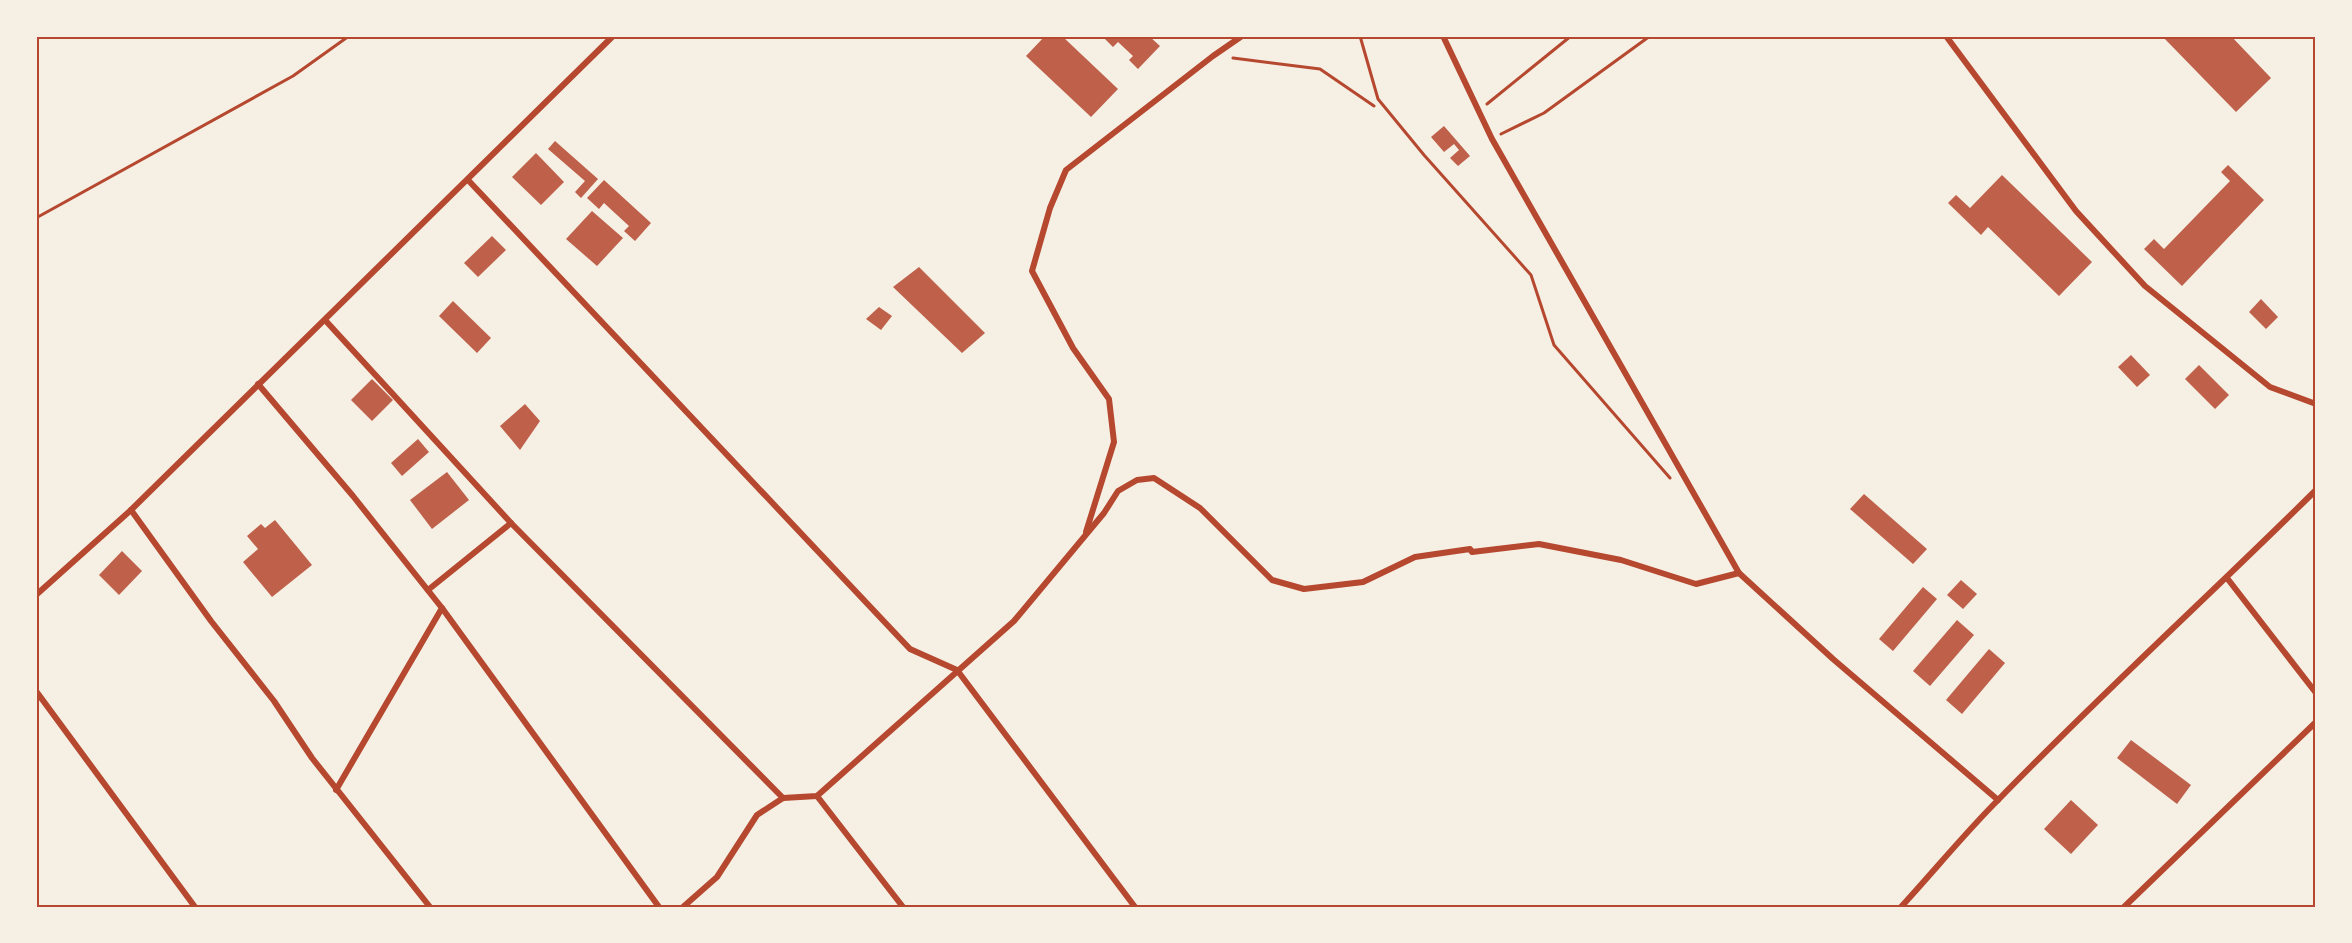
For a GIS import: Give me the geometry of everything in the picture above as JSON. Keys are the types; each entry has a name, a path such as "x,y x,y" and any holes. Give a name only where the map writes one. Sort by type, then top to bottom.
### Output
{"street":[{"path":"36,595 131,510 613,36"},
{"path":"1084,536 1114,442 1109,399 1073,348 1032,271 1050,208 1066,170 1242,36"},
{"path":"1443,36 1492,139 1739,573 1833,658 1998,800"},
{"path":"1946,36 2076,211 2145,286 2270,387 2316,404"},
{"path":"468,180 910,649 957,670 1135,907"},
{"path":"325,320 511,523 783,798"},
{"path":"258,384 353,496 442,608 659,907"},
{"path":"683,907 717,877 757,815 783,798 817,795 1014,621 1104,513 1118,491 1137,480 1154,478 1200,508 1272,580 1304,589 1363,582 1415,557 1470,549 1472,552 1539,544 1621,560 1696,584 1739,573"},
{"path":"1901,907 1998,800 2157,642 2227,578 2316,490"},
{"path":"131,510 211,621 274,701 336,790 404,871 430,907"},
{"path":"428,591 511,523"},
{"path":"2227,578 2316,693"},
{"path":"336,790 442,608"},
{"path":"36,691 195,907"},
{"path":"2124,907 2316,722"},
{"path":"817,795 903,907"}],"path":[{"path":"36,218 293,76 349,36"},
{"path":"1360,36 1378,99 1424,155 1531,275 1554,345 1676,485"},
{"path":"1479,111 1571,36"},
{"path":"1492,139 1544,113 1650,36"},
{"path":"1213,56 1320,69 1374,106"}],"building":[{"path":"1045,36 1062,36 1118,89 1091,117 1026,56"},
{"path":"1102,36 1149,36 1160,46 1138,69 1129,60 1133,56 1118,42 1113,47"},
{"path":"2162,36 2231,36 2271,78 2236,112"},
{"path":"1444,126 1470,156 1458,166 1450,158 1459,150 1454,144 1444,152 1431,137"},
{"path":"555,141 598,179 581,198 575,192 585,181 548,149"},
{"path":"536,153 564,182 541,205 512,177"},
{"path":"2228,165 2264,200 2182,286 2144,249 2154,239 2164,249 2230,181 2221,172"},
{"path":"2002,175 2092,262 2059,296 1988,227 1981,235 1948,203 1956,195 1970,208"},
{"path":"604,180 651,223 635,241 624,231 629,226 604,203 599,209 587,198"},
{"path":"592,211 623,238 597,266 566,239"},
{"path":"492,236 506,250 478,277 464,263"},
{"path":"919,267 985,333 962,353 893,287"},
{"path":"2261,299 2278,317 2266,329 2249,312"},
{"path":"453,301 491,338 477,353 439,316"},
{"path":"879,307 892,316 881,330 866,319"},
{"path":"2131,355 2150,375 2137,387 2118,367"},
{"path":"2199,365 2229,395 2215,409 2185,379"},
{"path":"372,379 393,400 372,421 351,400"},
{"path":"525,404 540,421 520,450 500,426"},
{"path":"418,439 429,452 402,476 391,463"},
{"path":"447,472 469,500 432,529 410,500"},
{"path":"1864,494 1927,549 1913,564 1850,509"},
{"path":"275,520 312,565 272,597 243,562 258,549 247,536 261,524 265,528"},
{"path":"122,551 142,571 119,595 99,575"},
{"path":"1961,580 1977,594 1963,609 1947,595"},
{"path":"1923,587 1937,599 1893,651 1879,639"},
{"path":"1957,620 1974,635 1930,686 1913,671"},
{"path":"1989,649 2005,663 1962,714 1946,700"},
{"path":"2131,740 2191,785 2177,804 2117,758"},
{"path":"2071,800 2098,825 2071,854 2044,829"}]}
